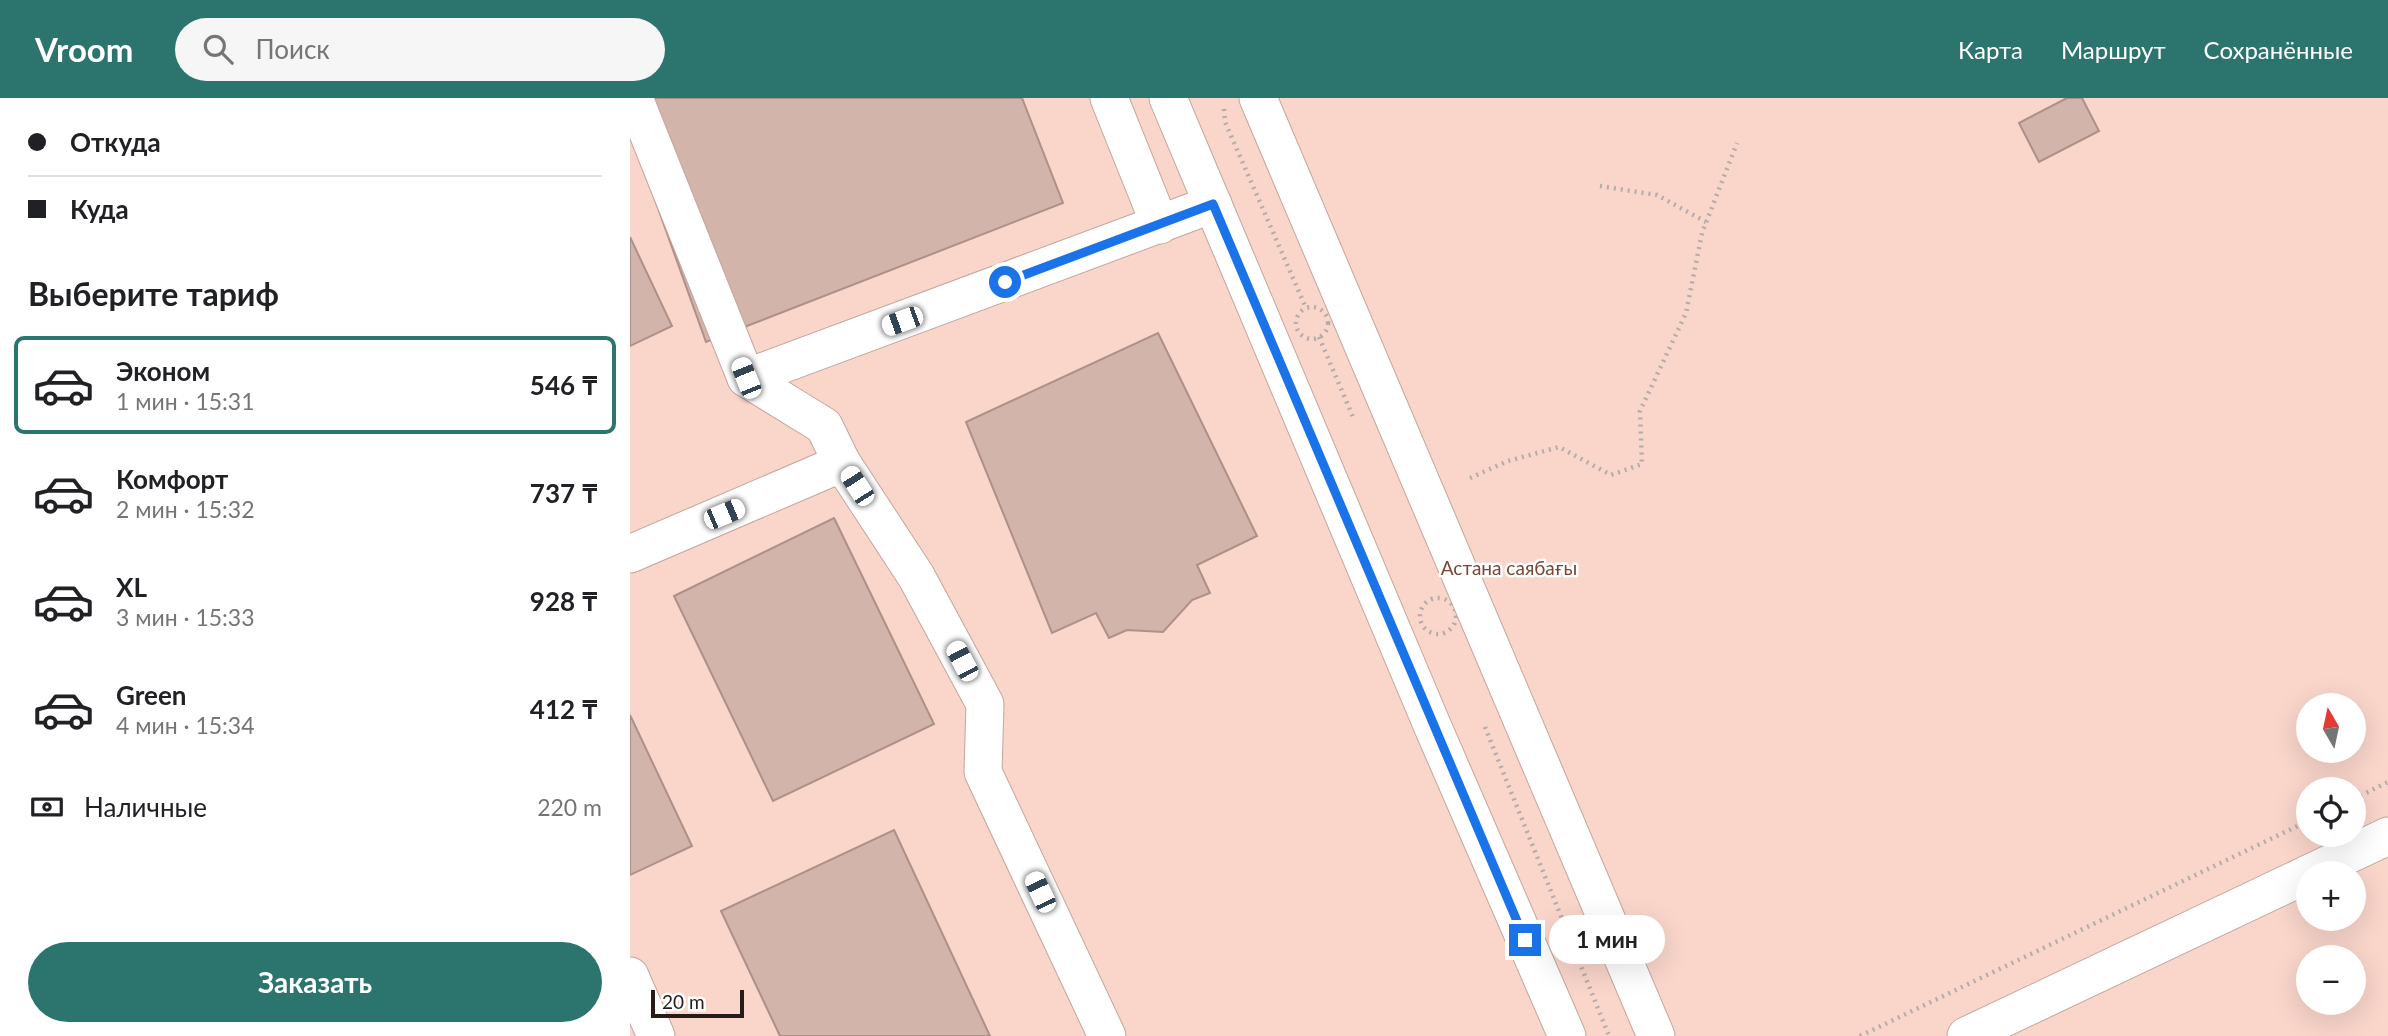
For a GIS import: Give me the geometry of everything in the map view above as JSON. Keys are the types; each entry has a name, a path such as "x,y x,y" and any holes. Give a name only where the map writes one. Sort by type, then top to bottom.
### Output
{"street":[{"path":"634,98 746,378 824,426 842,463 916,576 985,704 983,772 1107,1036"},
{"path":"1109,98 1160,225"},
{"path":"1168,98 1432,725 1567,1036"},
{"path":"1258,98 1656,1036"},
{"path":"746,378 1213,204"},
{"path":"630,554 842,463"},
{"path":"2336,861 2388,836"},
{"path":"1966,1036 2296,880"},
{"path":"630,976 656,1036"}],"path":[{"path":"1223,98 1226,122 1306,308"},
{"path":"1470,478 1508,461 1559,447 1611,475 1642,464 1640,411 1686,313 1706,222 1737,143"},
{"path":"1600,186 1657,195 1706,222"},
{"path":"1446,632 1451,645"},
{"path":"1483,722 1609,1036"},
{"path":"2366,793 2388,782"},
{"path":"1860,1036 2296,827"}],"green space":[{"name":"Астана саябағы","path":"630,98 2388,98 2388,1036 630,1036"}],"building":[{"path":"630,98 1022,98 1063,203 706,342 630,130"},
{"path":"2067,98 2082,98 2099,131 2039,162 2019,123"},
{"path":"630,237 672,326 630,346"},
{"path":"1158,333 1257,536 1197,565 1210,593 1192,600 1163,632 1127,630 1109,638 1096,613 1052,633 966,422"},
{"path":"834,518 934,724 773,801 674,596"},
{"path":"630,715 692,846 630,875"},
{"path":"894,830 990,1036 780,1036 721,911"}],"route":[{"path":"1005,282 1213,204 1525,940"}]}
